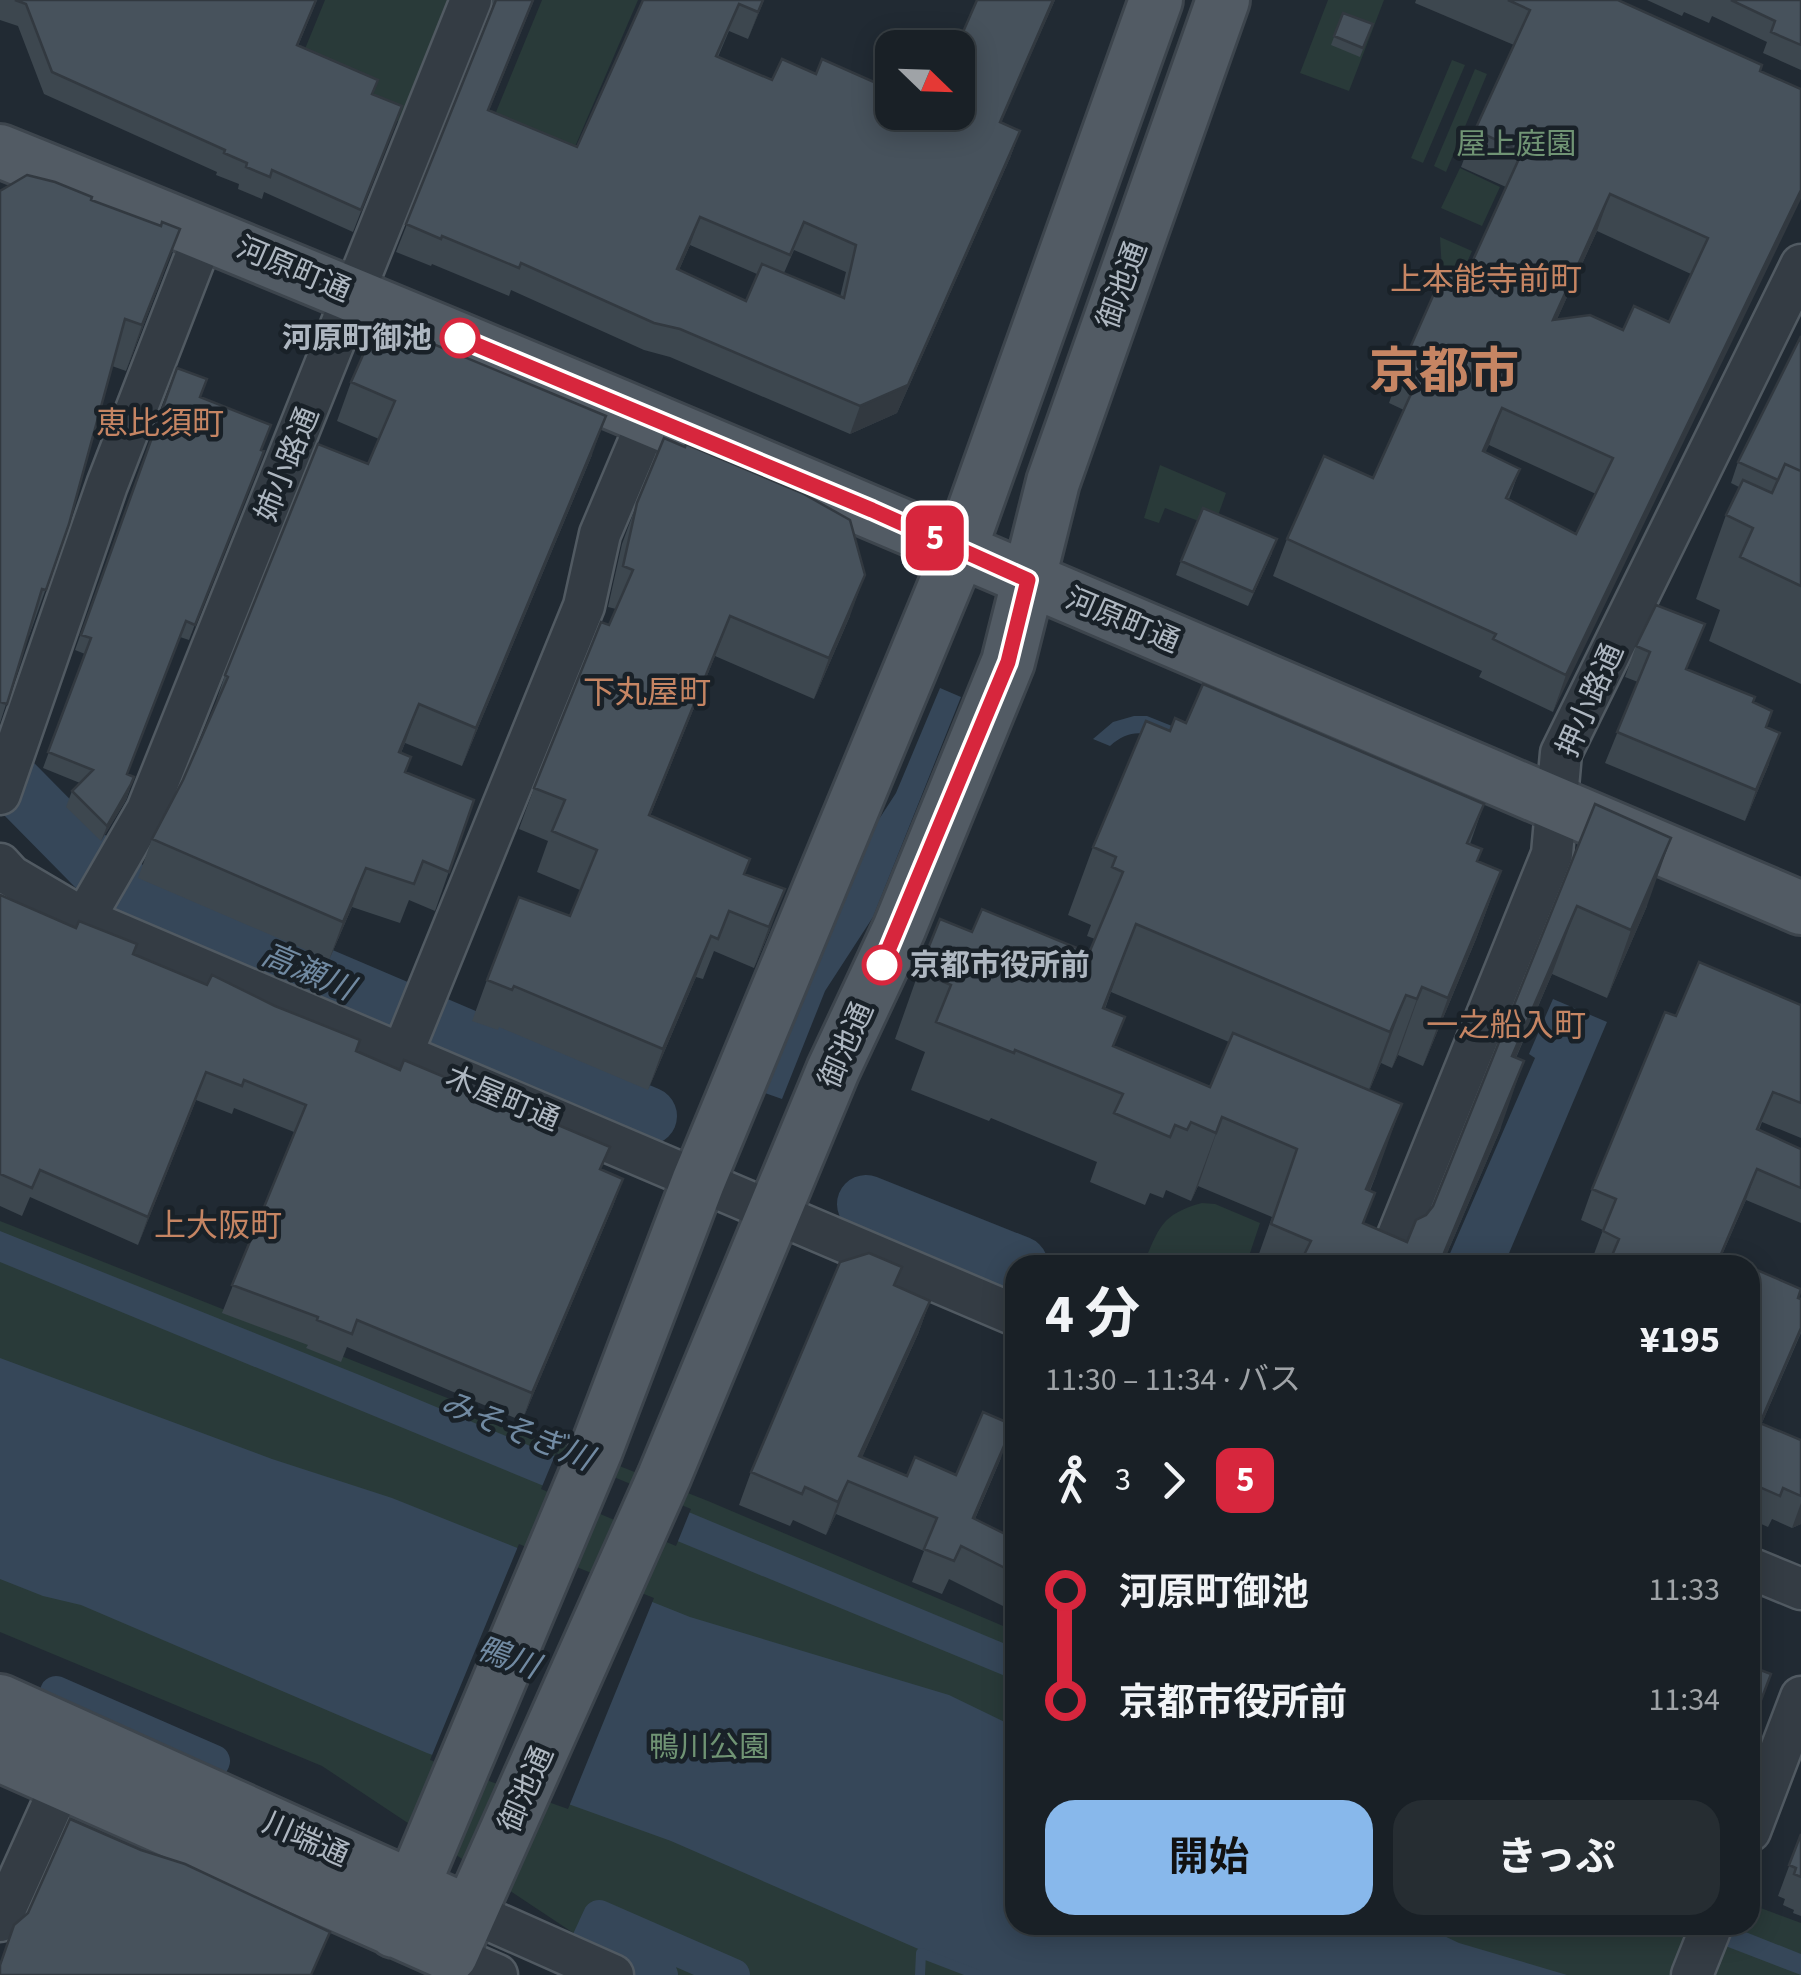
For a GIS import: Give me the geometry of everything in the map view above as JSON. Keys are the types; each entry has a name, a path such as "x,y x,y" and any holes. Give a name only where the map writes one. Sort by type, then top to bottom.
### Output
{"main road":[{"path":"403,1909 596,1450 698,1182 960,549 1156,0"},
{"name":"御池通","path":"473,1948 505,1835 664,1477 833,1070 899,930 1008,662 1053,482 1224,0"},
{"name":"河原町通","path":"0,150 649,418 1801,908"},
{"name":"川端通","path":"0,1701 473,1948"},
{"name":"川端通","path":"0,1755 62,1783 403,1909"}],"street":[{"name":"姉小路通","path":"90,908 147,810 471,0"},
{"path":"6,780 107,485 205,232"},
{"name":"押小路通","path":"1390,1255 1552,854 1560,753 1801,265"},
{"path":"412,1031 584,606 600,534 649,418"},
{"name":"木屋町通","path":"0,864 10,876 412,1031 698,1182 1005,1311"},
{"path":"1760,1572 1801,1589"},
{"path":"1760,1805 1801,1698"},
{"path":"0,1921 62,1783"},
{"path":"1692,1975 1708,1935"},
{"name":"川端通","path":"473,1948 613,1975"}],"green space":[{"path":"325,0 453,0 402,123 369,109 298,66"},
{"path":"542,0 638,0 568,163 489,129"},
{"path":"1328,0 1384,0 1349,91 1300,73"},
{"path":"1452,60 1465,65 1423,163 1411,158"},
{"path":"1475,69 1487,74 1446,172 1434,166"},
{"path":"1460,168 1500,187 1482,226 1441,208"},
{"path":"1440,237 1472,251 1448,306 1443,288"},
{"path":"1160,465 1226,493 1214,527 1165,508 1159,523 1144,518"},
{"path":"1215,1204 1260,1223 1249,1255 1147,1255 1163,1224 1188,1207"},
{"name":"鴨川公園","path":"0,1221 708,1501 1005,1627 1005,1935 1760,1935 1760,1908 1801,1923 1801,1975 661,1975 587,1942 322,1766 0,1632"}],"water":[{"path":"940,688 961,697 873,917 825,991 782,1099 759,1091 846,870 896,793"},
{"path":"1147,716 1172,726 1166,741 1137,733 1110,746 1093,739 1113,722"},
{"path":"1553,999 1607,1022 1508,1255 1449,1255 1535,1058 1529,1054"},
{"path":"0,1231 362,1376 1005,1644 1005,1676 0,1262"},
{"name":"鴨川","path":"0,1358 272,1459 392,1498 690,1617 949,1695 1005,1722 1005,1935 1442,1935 1567,1975 978,1975 671,1841 427,1753 81,1605 43,1596 0,1579"},
{"path":"1697,1935 1753,1935 1801,1954 1801,1975"}],"pier":[{"path":"556,1453 691,1509 676,1546 541,1489"},
{"path":"519,1544 654,1598 568,1809 430,1760"}],"building":[{"path":"15,0 316,0 297,45 378,80 372,94 402,106 361,210 272,170 270,177 246,167 247,163 224,153 225,150 52,72 26,4"},
{"path":"496,0 533,0 488,110 577,147 643,0 763,0 758,12 739,4 716,56 772,80 782,59 816,74 822,59 875,82 875,130 975,130 975,30 964,30 977,0 1053,0 1000,122 1020,131 908,385 860,406 680,329 654,323 521,263 519,268 442,236 441,239 406,224","holes":["700,217 790,255 804,222 856,245 844,298 762,264 746,301 677,269"]},
{"path":"1508,0 1618,0 1762,65 1760,71 1801,89 1801,190 1566,675 1493,639 1496,634 1287,539 1324,456 1373,478 1420,374 1402,366 1444,271 1464,280 1522,152 1475,130 1530,10","holes":["1610,194 1708,238 1669,322 1634,306 1623,330 1590,315 1553,320","1502,408 1613,458 1576,534 1506,498 1520,469 1483,451"]},
{"path":"1731,0 1801,0 1801,45 1771,32 1775,21"},
{"path":"1343,13 1373,24 1363,48 1334,36"},
{"path":"27,175 55,182 161,226 162,222 180,229 142,325 125,319 69,524 46,590 42,589 7,704 0,702 0,191"},
{"path":"378,321 606,416 476,728 419,704 399,752 411,757 405,772 474,800 449,872 423,861 414,884 366,868 343,922 152,839 183,780 228,677 225,675 318,444 368,464 395,401 351,382"},
{"path":"1801,336 1801,471 1785,464 1778,480 1738,462"},
{"path":"177,368 207,379 200,397 271,425 195,625 186,621 127,774 134,777 107,826 72,791 93,770 48,752 91,638 81,635"},
{"path":"664,438 802,493 850,520 865,575 829,658 730,616 649,815 750,859 744,874 785,889 769,927 729,911 718,939 711,936 663,1049 514,986 512,990 487,980 519,897 570,916 597,850 552,831 565,800 534,788 601,622 609,625 633,570 623,566 637,503"},
{"path":"1785,464 1801,471 1801,586 1740,557 1753,528 1726,515 1743,480 1772,493"},
{"path":"1203,508 1277,539 1253,592 1181,561"},
{"path":"1656,605 1705,624 1686,669 1755,697 1753,702 1772,711 1766,727 1780,733 1756,790 1617,732 1650,652 1636,646"},
{"path":"1203,684 1484,804 1467,843 1482,849 1477,861 1501,871 1448,998 1422,987 1417,999 1406,995 1390,1032 1136,924 1103,1008 1125,1017 1113,1046 1210,1087 1233,1033 1402,1104 1366,1189 1375,1193 1363,1223 1407,1242 1416,1220 1433,1206 1595,804 1671,838 1631,930 1577,906 1512,1056 1524,1061 1443,1255 1305,1253 1311,1241 1271,1224 1297,1149 1222,1117 1216,1133 1191,1122 1187,1130 1175,1125 1170,1137 1114,1113 1123,1094 936,1022 951,985 919,971 940,919 972,932 982,909 1089,953 1123,872 1112,867 1116,857 1093,847 1146,721 1170,731 1175,718 1186,723"},
{"path":"0,895 76,928 79,921 137,944 133,954 207,985 212,975 275,1006 360,1040 356,1051 400,1070 404,1060 610,1147 600,1169 623,1179 532,1393 357,1320 352,1334 232,1285 306,1105 244,1080 242,1086 206,1072 148,1217 40,1170 32,1188 0,1174"},
{"path":"1699,962 1801,1005 1801,1103 1773,1092 1757,1129 1801,1149 1801,1188 1757,1169 1723,1255 1612,1255 1619,1239 1603,1231 1616,1199 1592,1189 1665,1012 1676,1016"},
{"path":"869,1253 902,1267 894,1285 930,1301 859,1456 907,1476 915,1457 956,1475 983,1412 1005,1422 1005,1444 973,1518 1005,1534 1005,1568 961,1546 954,1561 924,1549 937,1518 848,1481 838,1502 805,1487 802,1494 751,1472 840,1262"},
{"path":"1760,1271 1801,1289 1801,1328 1760,1423"},
{"path":"1760,1423 1801,1440 1801,1496 1783,1488 1780,1496 1760,1487"},
{"path":"1760,1670 1771,1674 1760,1703"},
{"path":"70,1819 185,1864 330,1932 311,1975 0,1975 14,1925 28,1913"},
{"path":"1801,1834 1801,1877 1789,1865"}],"waterway":[{"name":"高瀬川","path":"0,779 15,785 98,869 144,901 648,1116"},
{"name":"高瀬川","path":"866,1204 1005,1259"},
{"path":"56,1692 214,1761 210,1769 51,1707 56,1692"},
{"path":"662,1975 587,1942 599,1916 734,1975"},
{"path":"920,1975 921,1953 978,1975"}],"bus line":[{"name":"5","path":"460,338 872,510 1028,580 1008,662 882,965"}],"place":[{"name":"河原町御池","path":"460,338"},
{"name":"京都市役所前","path":"882,965"}],"district":[{"name":"上本能寺前町","path":"1486,279"},
{"name":"京都市","path":"1444,370"},
{"name":"恵比須町","path":"160,423"},
{"name":"下丸屋町","path":"647,692"},
{"name":"一之船入町","path":"1506,1025"},
{"name":"上大阪町","path":"218,1225"}],"park label":[{"name":"屋上庭園","path":"1516,144"}],"water label":[{"name":"みそそぎ川","path":"517,1430"}]}
